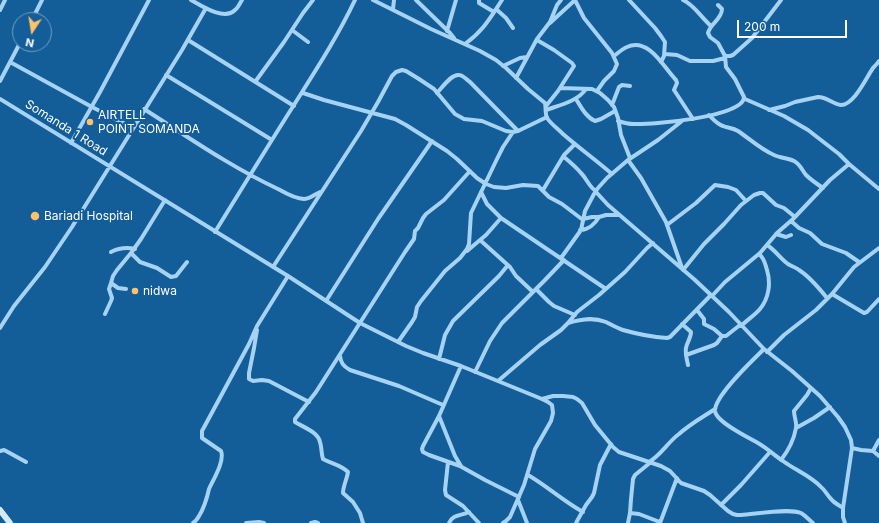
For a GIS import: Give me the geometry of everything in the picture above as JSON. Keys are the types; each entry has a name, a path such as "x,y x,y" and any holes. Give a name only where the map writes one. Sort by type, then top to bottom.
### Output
{"street":[{"path":"0,10 5,0"},
{"path":"36,12 42,0"},
{"path":"71,143 149,0"},
{"path":"191,0 218,13 226,14 235,10 242,0"},
{"path":"255,82 313,0"},
{"path":"215,232 303,93 355,0"},
{"path":"373,0 496,60 544,102 547,117 556,128 602,164 612,174"},
{"path":"393,9 394,0"},
{"path":"416,0 454,39"},
{"path":"447,31 456,0"},
{"path":"479,0 480,3 495,10 506,18 513,28"},
{"path":"465,44 479,33 502,0"},
{"path":"548,24 560,0"},
{"path":"516,78 536,40 548,24 575,0 584,18 614,56 617,64 597,91"},
{"path":"629,0 665,42 665,54 661,62"},
{"path":"685,0 711,26"},
{"path":"665,54 677,55 690,61 713,61 733,55 752,38 781,0"},
{"path":"718,5 722,9 722,14 708,30 708,34 718,43 725,57 726,67 740,87 745,99 784,116 808,130 834,150 879,189"},
{"path":"0,328 14,306 45,267 72,227 188,40 206,8"},
{"path":"292,30 308,42"},
{"path":"188,40 294,106"},
{"path":"536,40 554,50 574,66 546,108"},
{"path":"614,56 626,47 637,45 651,51 676,82 674,90 693,119"},
{"path":"0,81 15,52"},
{"path":"503,66 520,58 527,57"},
{"path":"769,110 818,97 830,100 837,104 846,104 860,90 879,61"},
{"path":"10,62 133,128"},
{"path":"273,267 372,112 392,76 399,70 406,71 423,82 437,93 455,114 464,119 482,121 506,131 513,132 547,117"},
{"path":"166,75 272,140"},
{"path":"437,93 451,78 459,75 462,76 470,82 518,131"},
{"path":"612,105 619,87 622,85 630,86"},
{"path":"560,88 592,89 597,91 612,105 629,159 652,196 667,225 682,269"},
{"path":"546,108 558,106 576,99 583,94 586,88"},
{"path":"303,93 395,119 432,141 457,159 470,172 486,184 494,187 506,188 524,185 538,186 549,197 562,204 583,220"},
{"name":"Somanda 1 Road","path":"0,99 288,276 360,323 398,342 542,399"},
{"path":"576,99 590,119 595,121 615,112"},
{"path":"618,121 634,124 683,121 731,109 738,106 745,99"},
{"path":"144,109 194,142 250,175 297,198 304,199 321,191"},
{"path":"709,115 718,124 736,130 759,148 780,158 796,162 814,183 823,188"},
{"path":"475,372 490,341 502,323 563,259 580,230 585,211 596,191 629,159 683,121"},
{"path":"460,258 469,244 471,213 503,147 513,132"},
{"path":"326,301 378,219 432,141"},
{"path":"543,190 564,157 575,144"},
{"path":"564,157 578,169 585,177 591,188 596,191 608,205 682,269 766,350 811,388 838,417 851,440 852,448 843,508 845,523"},
{"path":"568,323 576,320 590,319 605,322 622,330 641,335 667,338 670,337 725,282 759,254 776,234 796,217 823,188 849,164"},
{"path":"363,523 353,502 343,493 348,472 344,468 324,458 321,453 319,438 316,434 295,421 316,392 414,239 414,233 423,218 444,200 470,172"},
{"path":"667,225 696,203 715,185 736,190 746,201"},
{"path":"481,192 487,204 501,218 606,289"},
{"path":"682,269 741,205 754,195 763,193 776,204 796,217"},
{"path":"105,314 111,301 109,289 113,276 135,249 165,200"},
{"path":"583,220 606,215 619,215"},
{"path":"580,230 590,227 599,217"},
{"path":"398,342 415,317 417,307 445,271 486,235 501,218"},
{"path":"791,221 798,228 810,233 822,244 846,253 859,262"},
{"path":"776,234 786,237 791,235"},
{"path":"480,240 508,265 516,276 534,291 554,306 575,315"},
{"path":"498,381 540,345 561,330 581,308 626,272 653,243"},
{"path":"767,245 788,264 798,269 818,287 827,298"},
{"path":"111,252 119,248 135,249"},
{"path":"843,508 832,500 822,487 760,444 727,425 718,417 715,411 722,394 740,374 766,350 808,317 832,294 859,262 879,248"},
{"path":"131,253 140,262 157,268 171,277 176,276 187,262"},
{"path":"686,355 714,345 722,336 726,336 761,308 768,294 769,276 766,263 759,254"},
{"path":"439,359 446,334 453,321 499,276 508,265"},
{"path":"193,523 203,508 222,454 221,451 202,438 202,431 258,326 288,276"},
{"path":"111,283 118,288 126,289"},
{"path":"832,294 864,313 878,301"},
{"path":"697,310 704,319 704,324 714,329 722,336"},
{"path":"682,324 691,333 686,348 688,365"},
{"path":"258,326 249,378 253,381 262,380 269,382 309,402"},
{"path":"340,355 340,361 343,366 350,370 399,386 443,405"},
{"path":"461,366 439,416 423,446 423,452 461,467 518,498 527,523"},
{"path":"781,460 786,454 796,428 794,411 811,388"},
{"path":"542,399 553,396 573,397 577,399 582,403 596,425 619,452 661,466 670,471 681,483 710,494 728,511 737,515 790,511 799,512 813,523"},
{"path":"503,523 509,521 528,475 535,449 551,421 553,413 552,405 542,399"},
{"path":"796,428 830,407"},
{"path":"628,523 633,479 635,475 656,458 678,434 694,422 716,409"},
{"path":"439,416 461,467"},
{"path":"873,451 879,440"},
{"path":"576,523 594,493 600,465 611,444"},
{"path":"852,448 873,451 879,456"},
{"path":"0,451 4,450 26,462"},
{"path":"721,505 770,452"},
{"path":"448,462 445,490 446,495 463,506 479,523"},
{"path":"528,475 583,512"},
{"path":"630,513 639,514 660,523 677,478"},
{"path":"0,510 10,523"},
{"path":"449,523 451,518 454,516 464,515 469,512"},
{"path":"246,523 264,523"},
{"path":"311,523 318,523"}],"place":[{"name":"AIRTELL POINT SOMANDA","path":"90,122"},
{"name":"Bariadi Hospital","path":"35,216"},
{"name":"nidwa","path":"135,291"}]}
